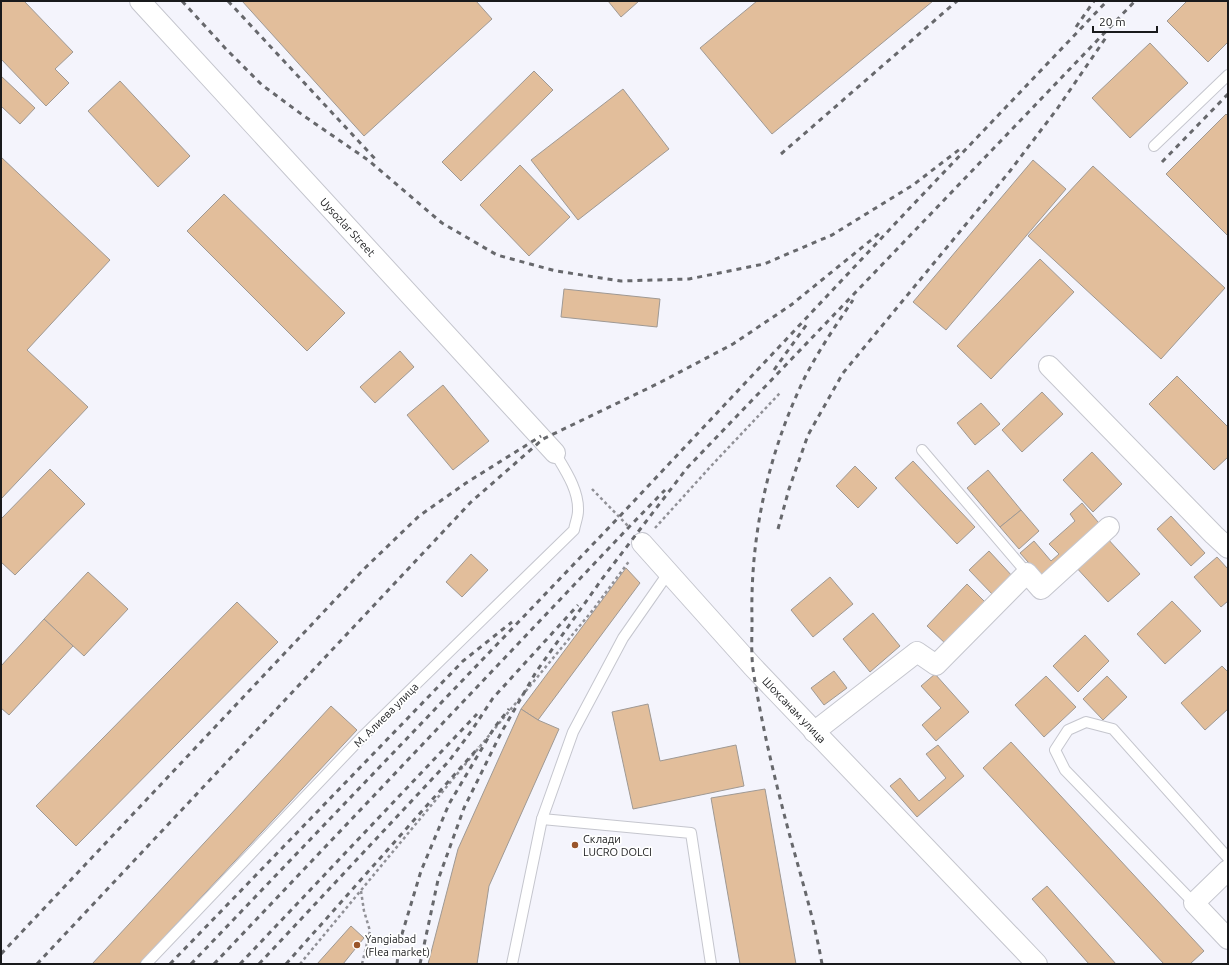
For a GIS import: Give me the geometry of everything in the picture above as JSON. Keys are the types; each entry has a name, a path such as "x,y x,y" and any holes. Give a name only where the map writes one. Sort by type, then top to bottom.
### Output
{"street":[{"name":"Uysozlar Street","path":"140,1 555,453"},
{"path":"1049,366 1228,548"},
{"path":"814,732 917,652 936,665 1027,573 1041,589 1110,527"},
{"name":"Шохсанам улица","path":"642,543 753,667 1037,964"},
{"path":"1228,870 1194,904 1228,939"}],"lane":[{"path":"1154,146 1228,75"},
{"path":"922,450 1027,573"},
{"name":"М. Алиева улица","path":"146,964 363,736 574,530 578,512 575,494 567,473 555,453"},
{"path":"512,964 542,819 573,732 623,638 669,572"},
{"path":"1194,904 1065,770 1055,750 1068,730 1086,722 1113,729 1228,858"},
{"path":"542,819 691,833 711,964"}],"path":[{"path":"300,964 592,611 642,543 712,465 780,393"},
{"path":"587,485 619,517 642,543"},
{"path":"361,891 364,911 370,931 362,964"}],"building":[{"path":"1,1 24,1 73,52 55,69 69,83 46,106 1,59"},
{"path":"242,1 476,1 492,19 364,136"},
{"path":"608,1 639,1 621,17"},
{"path":"757,1 933,1 772,134 700,48"},
{"path":"1187,1 1228,1 1228,42 1208,62 1167,21"},
{"path":"1150,43 1188,83 1130,138 1092,98"},
{"path":"534,71 553,90 461,181 442,162"},
{"path":"1,76 35,108 20,124 1,106"},
{"path":"120,81 190,156 158,187 88,111"},
{"path":"623,89 669,149 578,220 531,160"},
{"path":"1226,114 1228,116 1228,236 1166,174"},
{"path":"1,157 110,260 27,350 88,407 1,499"},
{"path":"1033,160 1066,189 946,330 913,302"},
{"path":"520,165 570,217 529,256 480,205"},
{"path":"1093,166 1225,288 1161,359 1028,236"},
{"path":"224,194 345,313 307,351 187,231"},
{"path":"1040,259 1074,292 991,379 957,346"},
{"path":"564,289 660,299 657,327 561,317"},
{"path":"400,351 414,367 375,403 360,387"},
{"path":"1177,376 1228,427 1228,457 1214,470 1149,404"},
{"path":"443,385 489,441 453,470 407,415"},
{"path":"1042,392 1063,414 1022,452 1002,430"},
{"path":"981,403 1000,424 975,445 957,423"},
{"path":"1092,452 1122,484 1093,512 1063,480"},
{"path":"913,461 975,527 957,544 895,478"},
{"path":"855,466 877,488 858,508 836,486"},
{"path":"50,469 85,504 15,575 1,562 1,519"},
{"path":"988,470 1021,510 1000,527 967,488"},
{"path":"1082,503 1104,529 1045,581 1020,553 1034,541 1051,561 1059,554 1049,544 1075,521 1070,514"},
{"path":"1021,510 1039,531 1019,549 1000,527"},
{"path":"1171,516 1205,553 1191,566 1157,529"},
{"path":"1106,537 1140,574 1108,602 1074,565"},
{"path":"989,551 1014,578 994,596 969,570"},
{"path":"471,554 488,570 462,597 446,582"},
{"path":"1217,557 1228,569 1228,601 1221,607 1194,577"},
{"path":"626,568 640,583 538,720 521,709"},
{"path":"88,572 128,609 84,656 44,619"},
{"path":"830,577 853,604 813,637 791,610"},
{"path":"967,584 988,605 948,646 927,626"},
{"path":"1172,601 1201,631 1165,664 1137,634"},
{"path":"237,602 278,642 76,846 36,806"},
{"path":"873,613 900,646 870,672 843,639"},
{"path":"44,619 73,646 9,715 1,708 1,666"},
{"path":"1085,635 1109,661 1078,692 1053,666"},
{"path":"1222,666 1228,672 1228,709 1205,730 1181,703"},
{"path":"834,671 847,688 824,705 811,688"},
{"path":"935,674 969,712 936,741 922,725 941,708 921,686"},
{"path":"1046,676 1076,707 1044,737 1015,705"},
{"path":"1107,676 1127,697 1103,720 1083,699"},
{"path":"648,704 660,761 736,745 744,786 633,809 612,712"},
{"path":"331,706 357,730 139,964 92,964"},
{"path":"521,709 538,720 559,729 489,886 477,964 428,964 458,849"},
{"path":"1011,742 1204,951 1190,964 1164,964 983,768"},
{"path":"938,745 964,776 917,817 890,786 900,778 919,801 946,778 926,754"},
{"path":"765,789 796,964 740,964 711,798"},
{"path":"1047,886 1116,964 1089,964 1032,899"},
{"path":"351,926 364,938 343,964 317,964"}],"railway":[{"path":"182,1 226,49 262,85 368,160 442,223 497,255 556,271 621,281 689,279 764,264 832,235 913,185 960,149"},
{"path":"228,1 378,162"},
{"path":"781,154 957,1"},
{"path":"1076,27 1094,1"},
{"path":"191,964 619,517 1107,1"},
{"path":"420,964 438,880 464,808 501,733 536,672 602,579 687,468 1135,1"},
{"path":"778,529 789,489 808,435 843,373 1010,171 1057,109 1107,36"},
{"path":"1162,162 1228,94"},
{"path":"37,964 471,502 543,439 659,383 733,344 791,305 881,232"},
{"path":"822,964 811,913 768,749 756,689 752,663 752,589 758,526 771,465 781,435 805,377 822,347 853,300"},
{"path":"774,370 807,324"},
{"path":"1,954 365,568 419,516 466,483 541,436"},
{"path":"214,964 665,490"},
{"path":"259,964 449,761 493,698 578,605"},
{"path":"170,964 463,661 512,622"},
{"path":"397,964 399,944 421,871 449,804 494,728 509,709"},
{"path":"240,964 477,714"},
{"path":"286,964 479,747"}],"place":[{"name":"Склади LUCRO DOLCI","path":"575,845"},
{"name":"Yangiabad (Flea market)","path":"357,945"}]}
